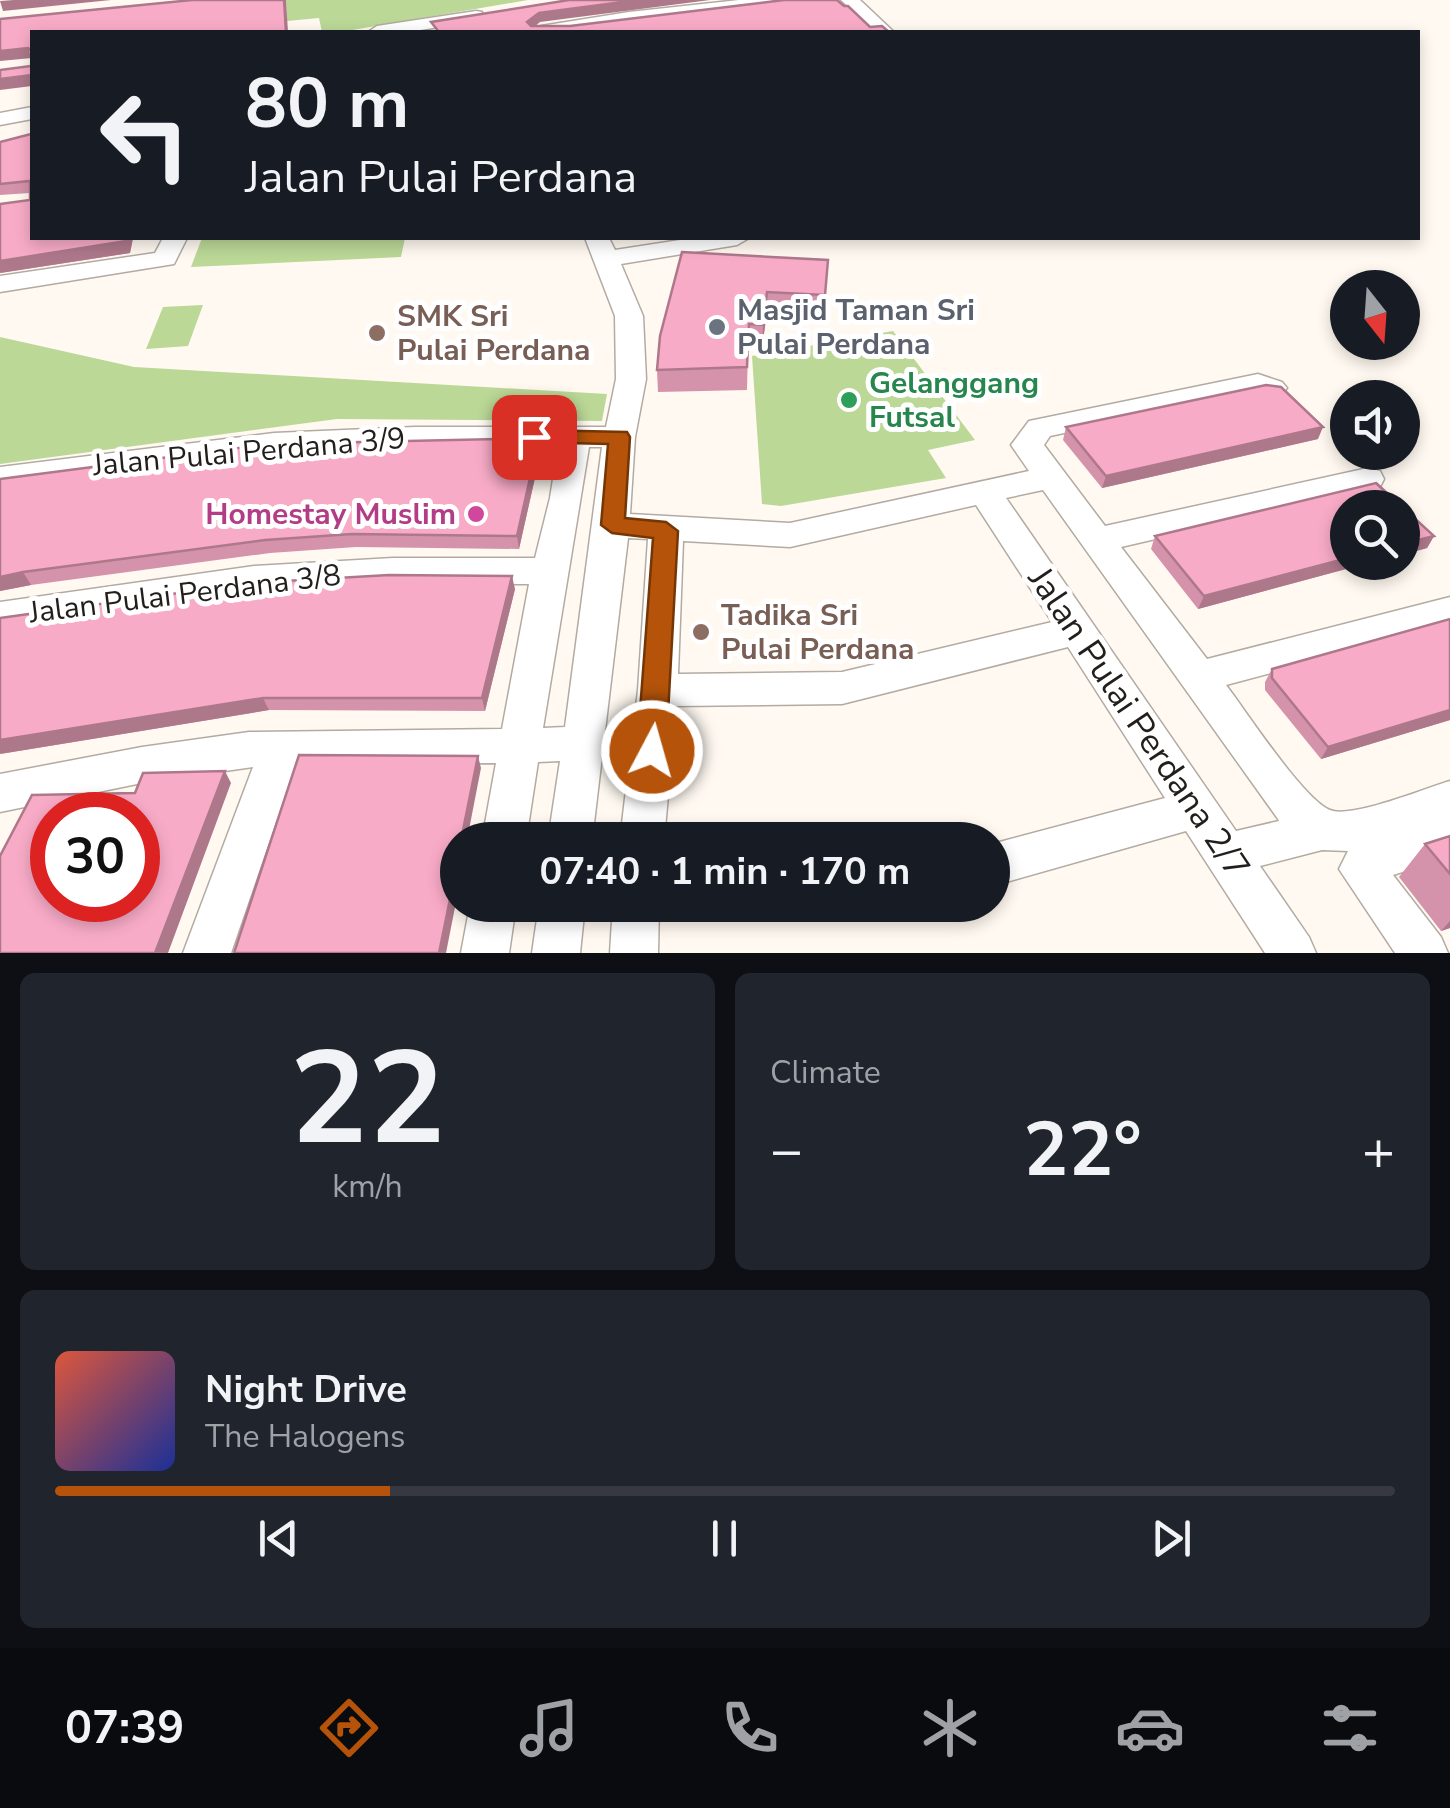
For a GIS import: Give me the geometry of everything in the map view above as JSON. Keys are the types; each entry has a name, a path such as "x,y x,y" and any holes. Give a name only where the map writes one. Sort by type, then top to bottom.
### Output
{"street":[{"path":"568,30 634,25 788,0"},
{"path":"850,0 883,30"},
{"path":"390,30 490,14"},
{"path":"0,119 30,112"},
{"path":"572,822 620,437 631,379 628,316 602,248 710,240"},
{"path":"0,284 170,248"},
{"path":"1272,388 1258,383 1040,428 1028,446 1294,806 1322,830"},
{"name":"Jalan Pulai Perdana 3/9","path":"0,478 274,443 414,437 620,437"},
{"path":"507,822 549,571 567,498 574,437"},
{"path":"612,525 790,535 1051,477"},
{"path":"1098,540 1368,479"},
{"name":"Jalan Pulai Perdana 2/7","path":"986,494 1292,953"},
{"path":"644,822 658,690 666,531"},
{"name":"Jalan Pulai Perdana 3/8","path":"0,616 254,579 392,571 549,571"},
{"path":"1198,677 1450,611"},
{"path":"658,690 842,688 1079,630"},
{"path":"0,793 150,764 281,747 520,747 581,743"},
{"path":"207,953 281,747"},
{"path":"1226,854 1322,830 1349,831 1450,800"},
{"path":"1010,859 1195,809"},
{"path":"1424,953 1361,870 1365,863 1450,837"},
{"path":"485,953 490,922"},
{"path":"556,953 560,922"},
{"path":"634,953 635,922"}],"green space":[{"path":"286,0 528,0 353,30 322,30 319,18 287,21"},
{"path":"201,240 405,240 401,257 191,267"},
{"path":"203,305 188,346 146,349 163,307"},
{"path":"893,331 975,440 928,450 946,478 781,506 762,504 752,356"},
{"path":"0,337 134,367 607,394 602,421 337,419 0,464"}],"building":[{"path":"192,0 284,0 286,30 30,30 30,50 0,51 0,19"},
{"path":"569,0 638,0 539,13 527,22 531,26 570,26 784,0 837,0 870,27 882,26 887,30 437,30 431,22"},
{"path":"30,66 30,75 0,79 0,70"},
{"path":"30,134 30,181 0,184 0,142"},
{"path":"30,200 30,240 126,241 0,261 0,204"},
{"name":"Masjid Taman Sri Pulai Perdana","path":"682,252 828,260 825,295 767,292 763,325 749,324 747,367 657,370 660,336"},
{"path":"1266,385 1281,387 1323,427 1106,476 1066,427"},
{"path":"539,438 517,536 352,534 265,540 0,577 0,479 270,444"},
{"path":"1376,483 1384,490 1347,490"},
{"path":"1330,494 1330,563 1204,596 1155,536"},
{"path":"1420,523 1434,536 1420,540"},
{"path":"389,575 512,576 482,698 263,698 0,740 0,618 250,583"},
{"path":"1450,619 1450,710 1328,747 1272,678 1272,669"},
{"path":"299,755 478,756 465,822 440,822 440,922 445,922 439,953 234,953"},
{"path":"225,771 155,953 0,953 0,856 30,799 30,922 160,922 160,792 135,792 143,773"},
{"path":"1450,836 1450,874 1425,844"}],"place":[{"name":"Masjid Taman Sri Pulai Perdana","path":"717,327"},
{"name":"SMK Sri Pulai Perdana","path":"377,333"},
{"name":"Gelanggang Futsal","path":"849,400"},
{"name":"Homestay Muslim","path":"476,514"},
{"name":"Tadika Sri Pulai Perdana","path":"701,632"}],"route":[{"path":"534,437 620,437 612,525 666,531 652,751"}]}
